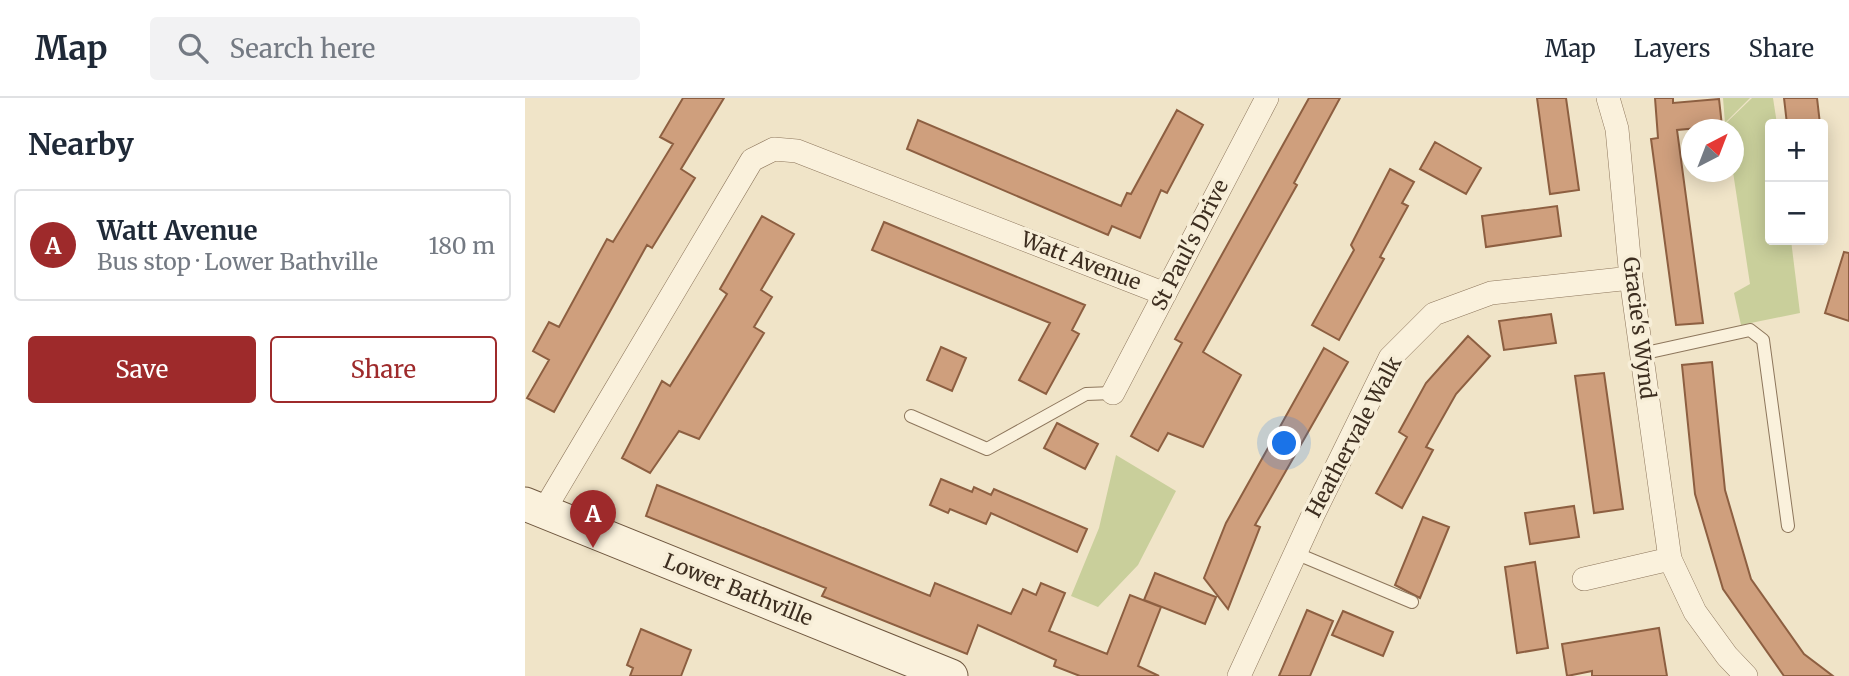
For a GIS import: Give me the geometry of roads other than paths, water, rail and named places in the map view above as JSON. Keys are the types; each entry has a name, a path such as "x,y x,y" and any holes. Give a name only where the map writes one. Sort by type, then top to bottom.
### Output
{"main road":[{"name":"Lower Bathville","path":"534,508 951,676"}],"street":[{"name":"St Paul's Drive","path":"1113,393 1266,98"},
{"name":"Gracie's Wynd","path":"1608,98 1617,130 1631,278 1670,558 1695,612 1727,656 1746,676"},
{"name":"Watt Avenue","path":"534,508 751,160 773,149 797,150 1165,294"},
{"name":"Heathervale Walk","path":"1239,676 1295,553 1390,359 1434,314 1491,293 1631,278"},
{"path":"1584,579 1670,558"}],"lane":[{"path":"1641,354 1750,330 1763,341 1788,526"},
{"path":"911,416 987,449 1086,394 1113,393"},
{"path":"1295,553 1412,602"}],"place":[{"name":"Watt Avenue","path":"593,548"}]}
